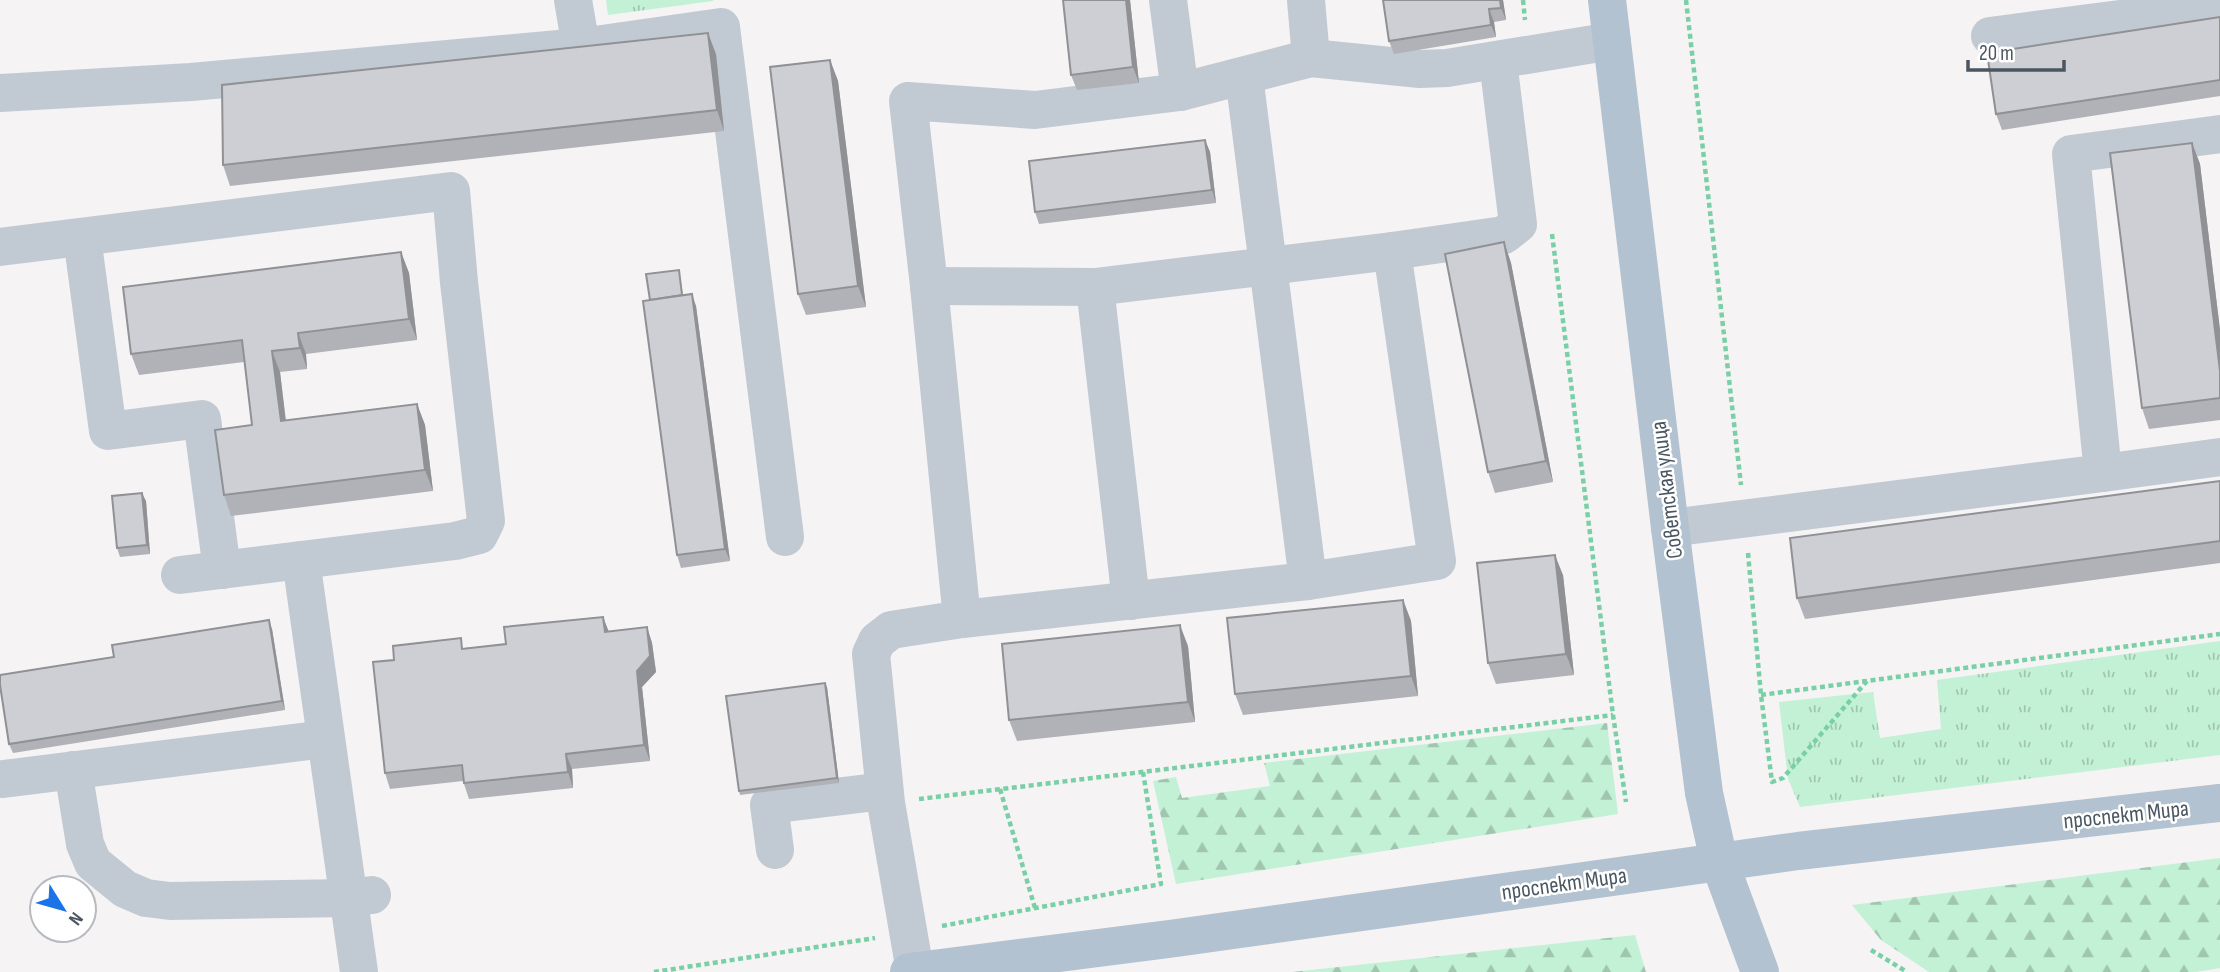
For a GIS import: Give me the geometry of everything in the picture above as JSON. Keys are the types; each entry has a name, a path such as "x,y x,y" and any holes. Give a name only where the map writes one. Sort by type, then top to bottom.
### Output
{"main road":[{"name":"Советская улица","path":"1607,0 1704,793 1719,861 1760,972"},
{"name":"проспект Мира","path":"912,972 1095,961 1719,861 2220,803"}],"lane":[{"path":"573,0 581,47"},
{"path":"1168,0 1180,92"},
{"path":"1306,0 1311,58"},
{"path":"1990,36 2220,6"},
{"path":"0,93 191,82 581,47 721,27 785,537"},
{"path":"962,619 908,101 1035,110 1180,92 1311,58 1420,69 1447,68 1612,41"},
{"path":"929,286 1095,287 1504,235 1518,224 1514,58"},
{"path":"1244,76 1308,581"},
{"path":"2103,473 2071,154 2220,134"},
{"path":"0,247 451,191 486,521 479,535 455,541 180,575"},
{"path":"82,237 108,432 202,419 222,570"},
{"path":"912,972 885,797 871,654 877,641 891,630 962,619 1308,581 1437,561 1392,251"},
{"path":"1095,287 1131,601"},
{"path":"1670,528 2220,457"},
{"path":"301,560 325,739 361,897 359,972"},
{"path":"3,779 325,739"},
{"path":"73,770 85,844 93,863 125,890 146,898 170,901 361,897"},
{"path":"775,850 769,805 885,797"}],"path":[{"path":"1514,58 1523,0"},
{"path":"1685,0 1732,391 1772,782 1783,778 1867,681"},
{"path":"1552,234 1626,802"},
{"path":"1761,695 2220,634"},
{"path":"885,797 1000,789 1613,715"},
{"path":"1124,891 1161,884 1143,772"},
{"path":"1000,789 1035,908"},
{"path":"1871,950 1907,972"}],"green space":[{"path":"606,0 713,0 713,1 608,15"},
{"path":"2220,641 2220,755 1800,807 1788,779 1779,702 1873,692 1880,738 1941,729 1937,680"},
{"path":"1607,723 1618,814 1176,884 1153,781 1176,777 1182,798 1270,786 1264,763"},
{"path":"2220,858 2220,968 2196,972 1929,972 1881,940 1852,905"},
{"path":"1635,935 1646,972 1292,972"}],"building":[{"path":"1063,0 1126,0 1133,67 1071,75"},
{"path":"1383,0 1500,0 1501,8 1489,9 1491,25 1389,41"},
{"path":"2220,17 2220,80 1996,114 1987,53"},
{"path":"708,33 717,110 223,165 222,85"},
{"path":"830,60 858,286 798,294 770,67"},
{"path":"1205,140 1212,190 1035,212 1029,161"},
{"path":"2192,143 2220,371 2220,398 2142,408 2110,153"},
{"path":"1504,242 1546,461 1488,472 1445,254"},
{"path":"401,252 409,319 298,333 300,348 272,351 281,421 417,404 425,470 224,495 215,430 252,425 242,340 131,354 123,287"},
{"path":"679,270 682,295 650,300 646,274"},
{"path":"692,294 725,549 677,555 643,301"},
{"path":"2220,481 2220,541 1797,598 1790,538"},
{"path":"142,493 147,545 117,548 112,496"},
{"path":"1555,555 1566,654 1488,663 1477,563"},
{"path":"1403,600 1411,676 1235,694 1227,618"},
{"path":"603,617 605,632 647,627 650,656 637,671 644,745 566,754 568,772 464,783 462,765 385,773 373,662 394,660 393,646 461,638 462,649 506,644 504,627"},
{"path":"269,620 282,701 9,744 0,675 114,657 112,645"},
{"path":"1180,625 1188,702 1009,720 1002,644"},
{"path":"825,683 837,778 739,791 726,696"}]}
